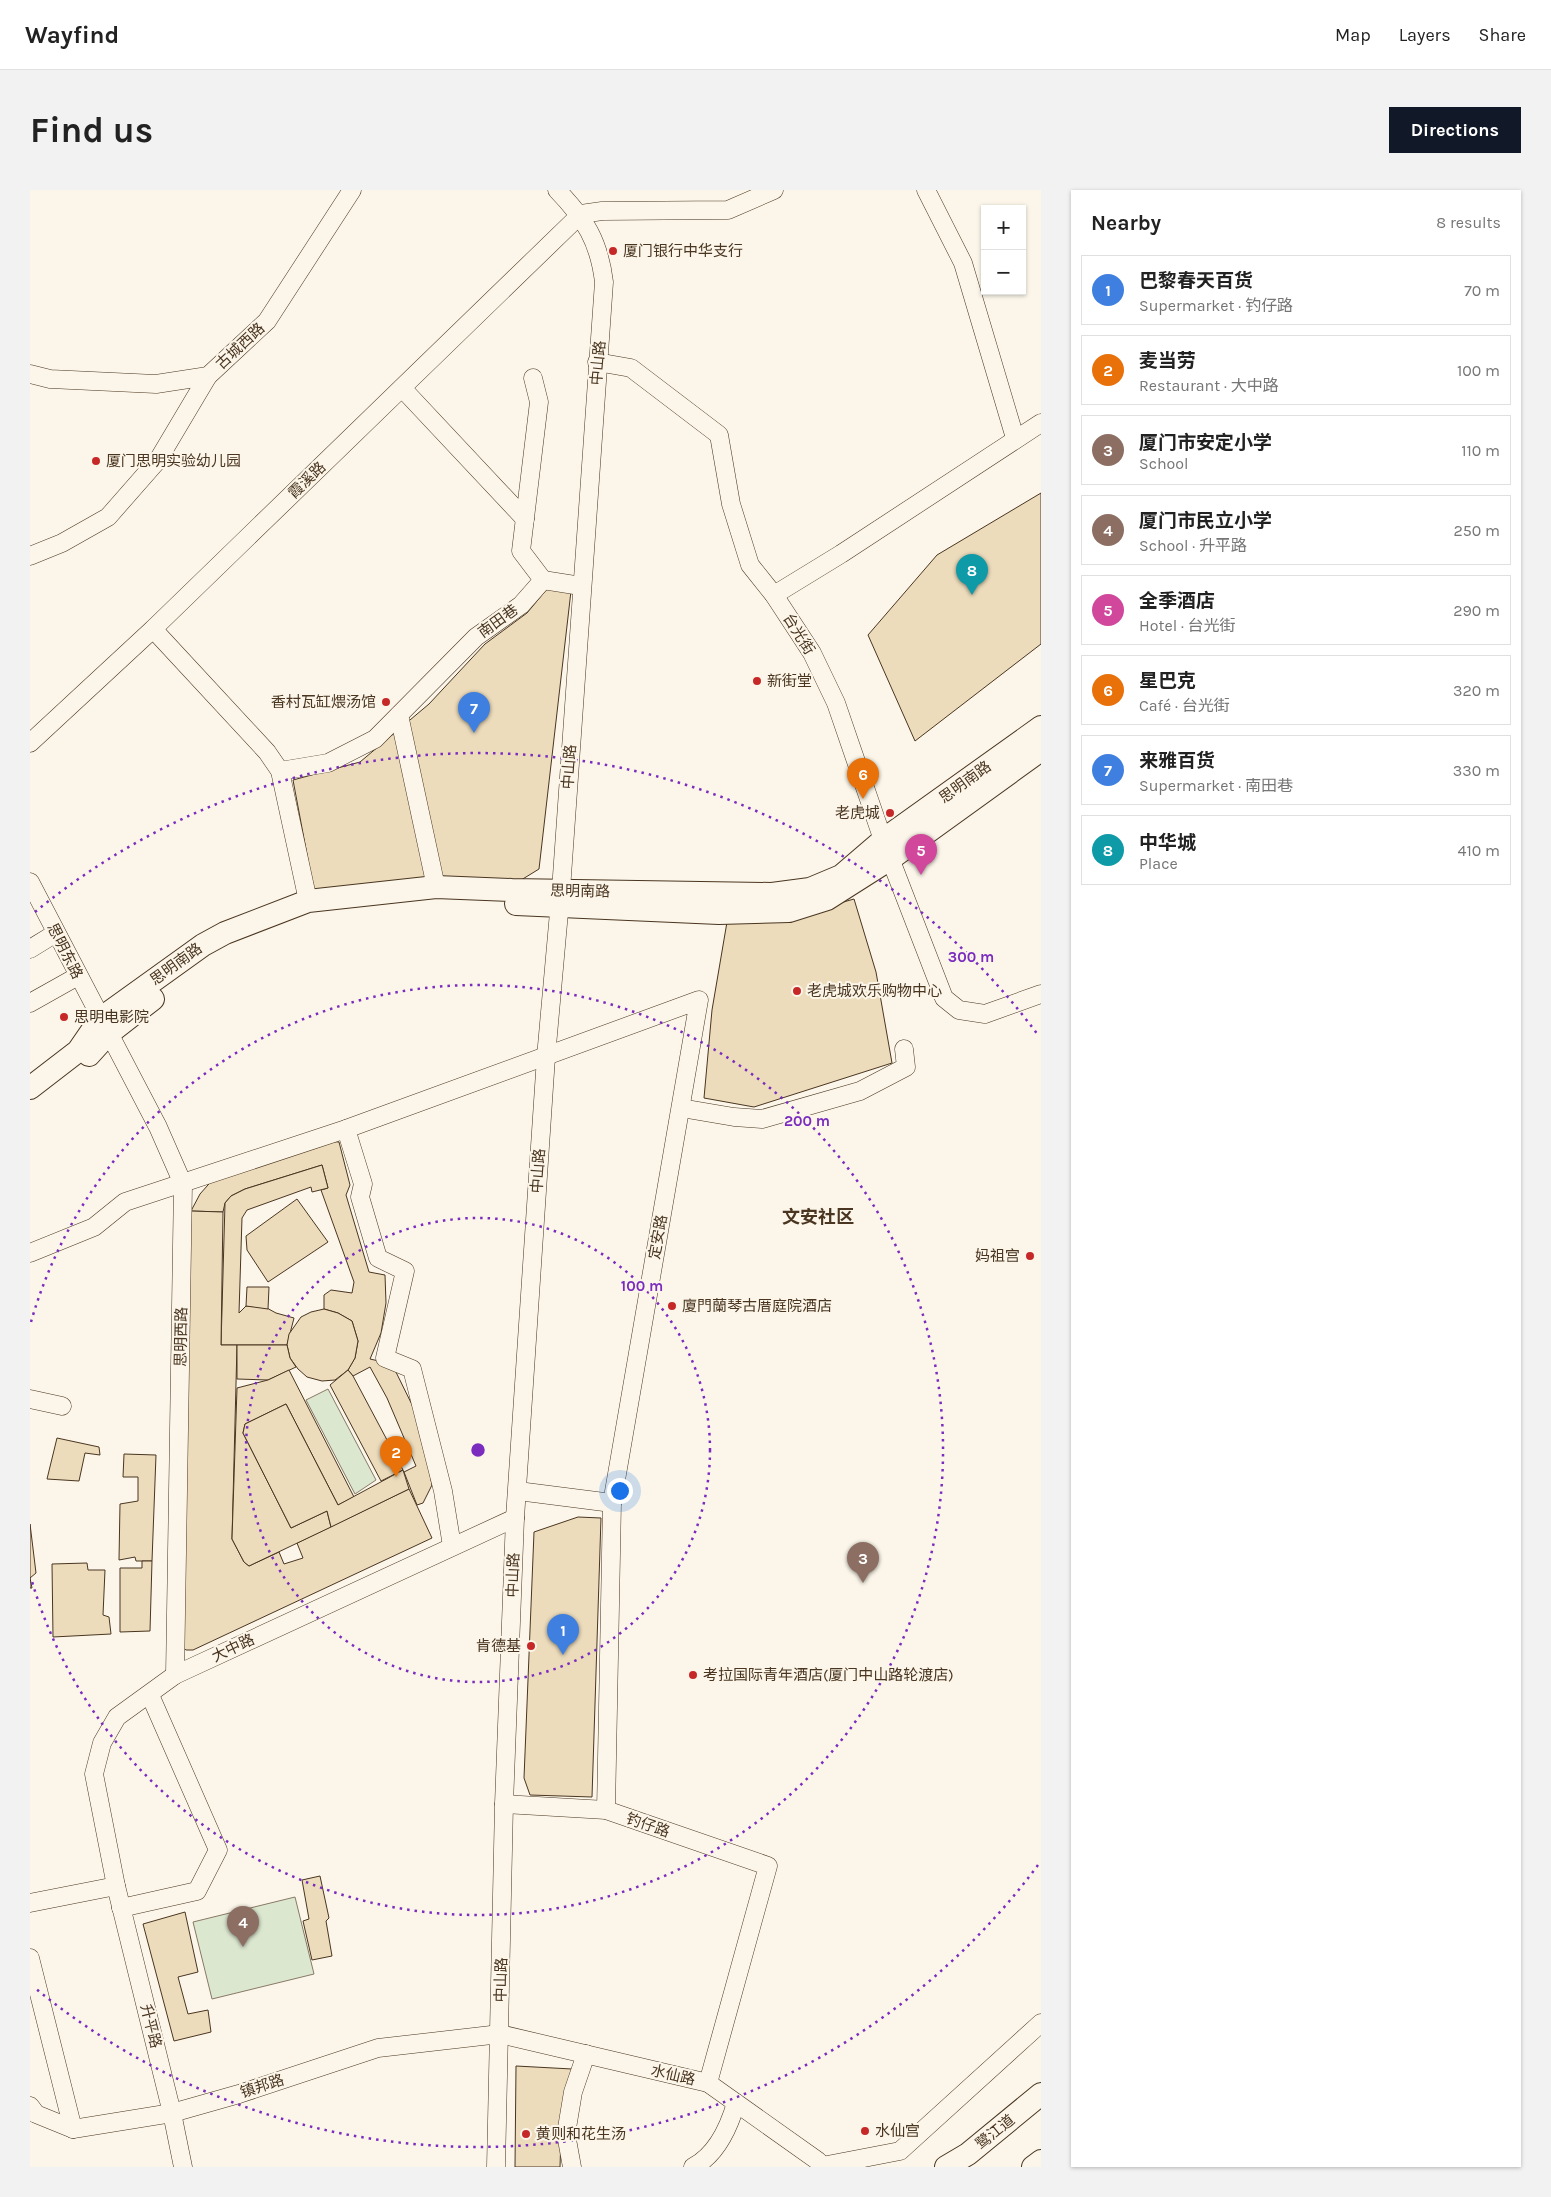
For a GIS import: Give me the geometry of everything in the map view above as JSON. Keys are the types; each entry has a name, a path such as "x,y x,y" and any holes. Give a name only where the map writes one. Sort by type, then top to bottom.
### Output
{"main road":[{"name":"思明南路","path":"104,1027 203,945 225,933 308,901 436,887 719,913 789,911 827,899 1041,727"},
{"name":"思明南路","path":"887,850 1041,750"},
{"name":"思明南路","path":"104,1027 206,957 262,930 320,910 433,902 508,903 559,899"},
{"path":"30,1088 78,1051 104,1027"},
{"path":"30,1100 77,1068 104,1027"},
{"name":"鹭江道","path":"946,2167 968,2154 1041,2094"},
{"path":"1034,2167 1041,2161"}],"street":[{"name":"古城西路","path":"30,374 50,379 156,384 208,376 267,321 352,190"},
{"path":"580,214 602,211 728,210 774,190"},
{"path":"926,190 963,263 1015,438"},
{"name":"中山路","path":"496,2167 504,1804 515,1518 546,1057 604,282 601,256 580,214 558,191"},
{"name":"霞溪路","path":"30,743 153,629 580,214"},
{"name":"台光街","path":"597,362 631,368 719,435 731,504 750,565 774,595 812,653 836,703 887,850 944,998 959,1010 985,1014 1041,994"},
{"path":"30,556 62,543 108,516 158,460 208,376"},
{"path":"533,378 539,402 521,551 543,580 581,586"},
{"path":"402,388 525,519"},
{"path":"774,595 841,554 1015,438 1041,423"},
{"name":"南田巷","path":"280,771 328,763 375,739 476,637 521,605 543,580"},
{"path":"153,629 267,752 280,771 308,901"},
{"path":"399,715 436,887"},
{"name":"思明东路","path":"31,886 104,1027"},
{"path":"30,949 56,934"},
{"path":"30,1003 78,976"},
{"name":"定安路","path":"546,1057 699,1000 612,1503"},
{"name":"思明西路","path":"104,1027 158,1127 183,1184 175,1675"},
{"path":"681,1108 734,1117 762,1118 801,1109 860,1091 906,1067 904,1050"},
{"path":"30,1253 94,1227 126,1202 346,1129 546,1057"},
{"path":"346,1129 363,1184 360,1197 378,1258 405,1270 386,1358 412,1369 443,1491 452,1546"},
{"path":"30,1399 62,1406"},
{"path":"518,1491 612,1503"},
{"name":"钓仔路","path":"612,1503 606,1810 768,1866 708,2083"},
{"name":"大中路","path":"116,1886 94,1774 102,1743 117,1717 175,1675 515,1518"},
{"path":"122,1908 197,1891 218,1850 150,1694"},
{"path":"504,1804 606,1810"},
{"path":"30,1903 116,1886"},
{"name":"升平路","path":"116,1886 172,2113 183,2167"},
{"path":"31,1964 73,2129"},
{"path":"822,2167 900,2151 1041,2023"},
{"name":"水仙路","path":"500,2034 708,2083 818,2161 822,2167"},
{"name":"镇邦路","path":"73,2129 172,2113 239,2094 378,2048 500,2034"},
{"path":"572,2167 566,2134 573,2092 586,2054"},
{"path":"693,2167 702,2162 728,2128 736,2103"},
{"path":"30,2106 36,2114 73,2129"}],"green space":[{"path":"328,1389 376,1480 355,1494 306,1400"},
{"path":"295,1897 314,1974 212,1999 193,1922"}],"building":[{"path":"1041,493 1041,644 915,741 868,635 937,555"},
{"path":"547,589 571,591 539,869 513,885 314,892 293,780 360,762 429,704 485,644 527,613"},
{"name":"老虎城欢乐购物中心","path":"854,899 876,972 892,1063 754,1107 704,1098 712,1010 727,922 783,919"},
{"path":"327,1141 339,1142 350,1185 346,1195 369,1272 385,1275 386,1303 381,1333 370,1359 392,1364 420,1421 432,1485 423,1503 417,1505 404,1472 416,1466 387,1398 370,1367 353,1376 348,1370 355,1358 358,1341 352,1321 338,1313 324,1309 324,1295 331,1290 352,1293 354,1282 321,1190 328,1188 322,1165 245,1189 231,1196 225,1203 223,1212 191,1211 200,1194 215,1177"},
{"path":"322,1165 328,1188 312,1192 311,1187 247,1210 242,1218 239,1313 246,1306 265,1307 276,1313 294,1318 287,1345 221,1345 225,1203 231,1196 245,1189"},
{"path":"297,1199 328,1242 268,1282 247,1250 246,1236"},
{"path":"191,1211 223,1212 221,1345 237,1345 232,1539 244,1562 249,1566 279,1552 284,1564 303,1558 297,1543 409,1489 432,1538 193,1650 186,1650 181,1646"},
{"path":"247,1287 269,1287 268,1309 246,1306"},
{"path":"324,1309 338,1313 352,1321 358,1341 355,1358 348,1370 335,1380 322,1381 307,1377 298,1369 290,1358 287,1345 289,1334 301,1317"},
{"path":"237,1345 287,1345 290,1358 296,1367 268,1380 237,1379"},
{"path":"289,1370 354,1497 338,1505 286,1404 245,1424 243,1433 291,1528 327,1511 331,1527 249,1566 244,1562 232,1539 237,1388 268,1380"},
{"path":"348,1370 403,1470 381,1481 330,1385"},
{"path":"286,1404 338,1505 403,1470 409,1489 331,1527 327,1511 291,1528 243,1433 245,1424"},
{"path":"57,1438 99,1447 100,1455 85,1453 79,1481 47,1479"},
{"path":"124,1454 156,1455 152,1561 136,1561 135,1557 119,1560 120,1504 138,1501 138,1477 123,1477"},
{"path":"578,1517 601,1518 592,1797 530,1795 524,1778 534,1532"},
{"path":"30,1524 36,1573 30,1578"},
{"path":"142,1561 152,1561 150,1631 120,1632 120,1568 142,1568"},
{"path":"87,1563 88,1570 105,1570 103,1615 109,1617 111,1634 53,1637 52,1564"},
{"path":"320,1876 329,1918 326,1921 332,1956 312,1960 303,1921 309,1919 302,1880"},
{"path":"185,1912 198,1972 178,1977 188,2014 208,2010 211,2032 174,2041 143,1924"},
{"path":"516,2066 572,2069 561,2136 560,2167 515,2167"}],"place":[{"name":"厦门银行中华支行","path":"613,251"},
{"name":"厦门思明实验幼儿园","path":"96,461"},
{"name":"中华城","path":"972,595"},
{"name":"新街堂","path":"757,681"},
{"name":"香村瓦缸煨汤馆","path":"386,702"},
{"name":"来雅百货","path":"474,733"},
{"name":"星巴克","path":"863,799"},
{"name":"老虎城","path":"890,813"},
{"name":"全季酒店","path":"921,875"},
{"name":"老虎城欢乐购物中心","path":"797,991"},
{"name":"思明电影院","path":"64,1017"},
{"name":"妈祖宫","path":"1030,1256"},
{"name":"廈門蘭琴古厝庭院酒店","path":"672,1306"},
{"name":"麦当劳","path":"396,1477"},
{"name":"厦门市安定小学","path":"863,1583"},
{"name":"肯德基","path":"531,1646"},
{"name":"巴黎春天百货","path":"563,1655"},
{"name":"考拉国际青年酒店(厦门中山路轮渡店)","path":"693,1675"},
{"name":"厦门市民立小学","path":"243,1947"},
{"name":"水仙宫","path":"865,2131"},
{"name":"黄则和花生汤","path":"526,2134"}],"district":[{"name":"文安社区","path":"818,1217"}]}
